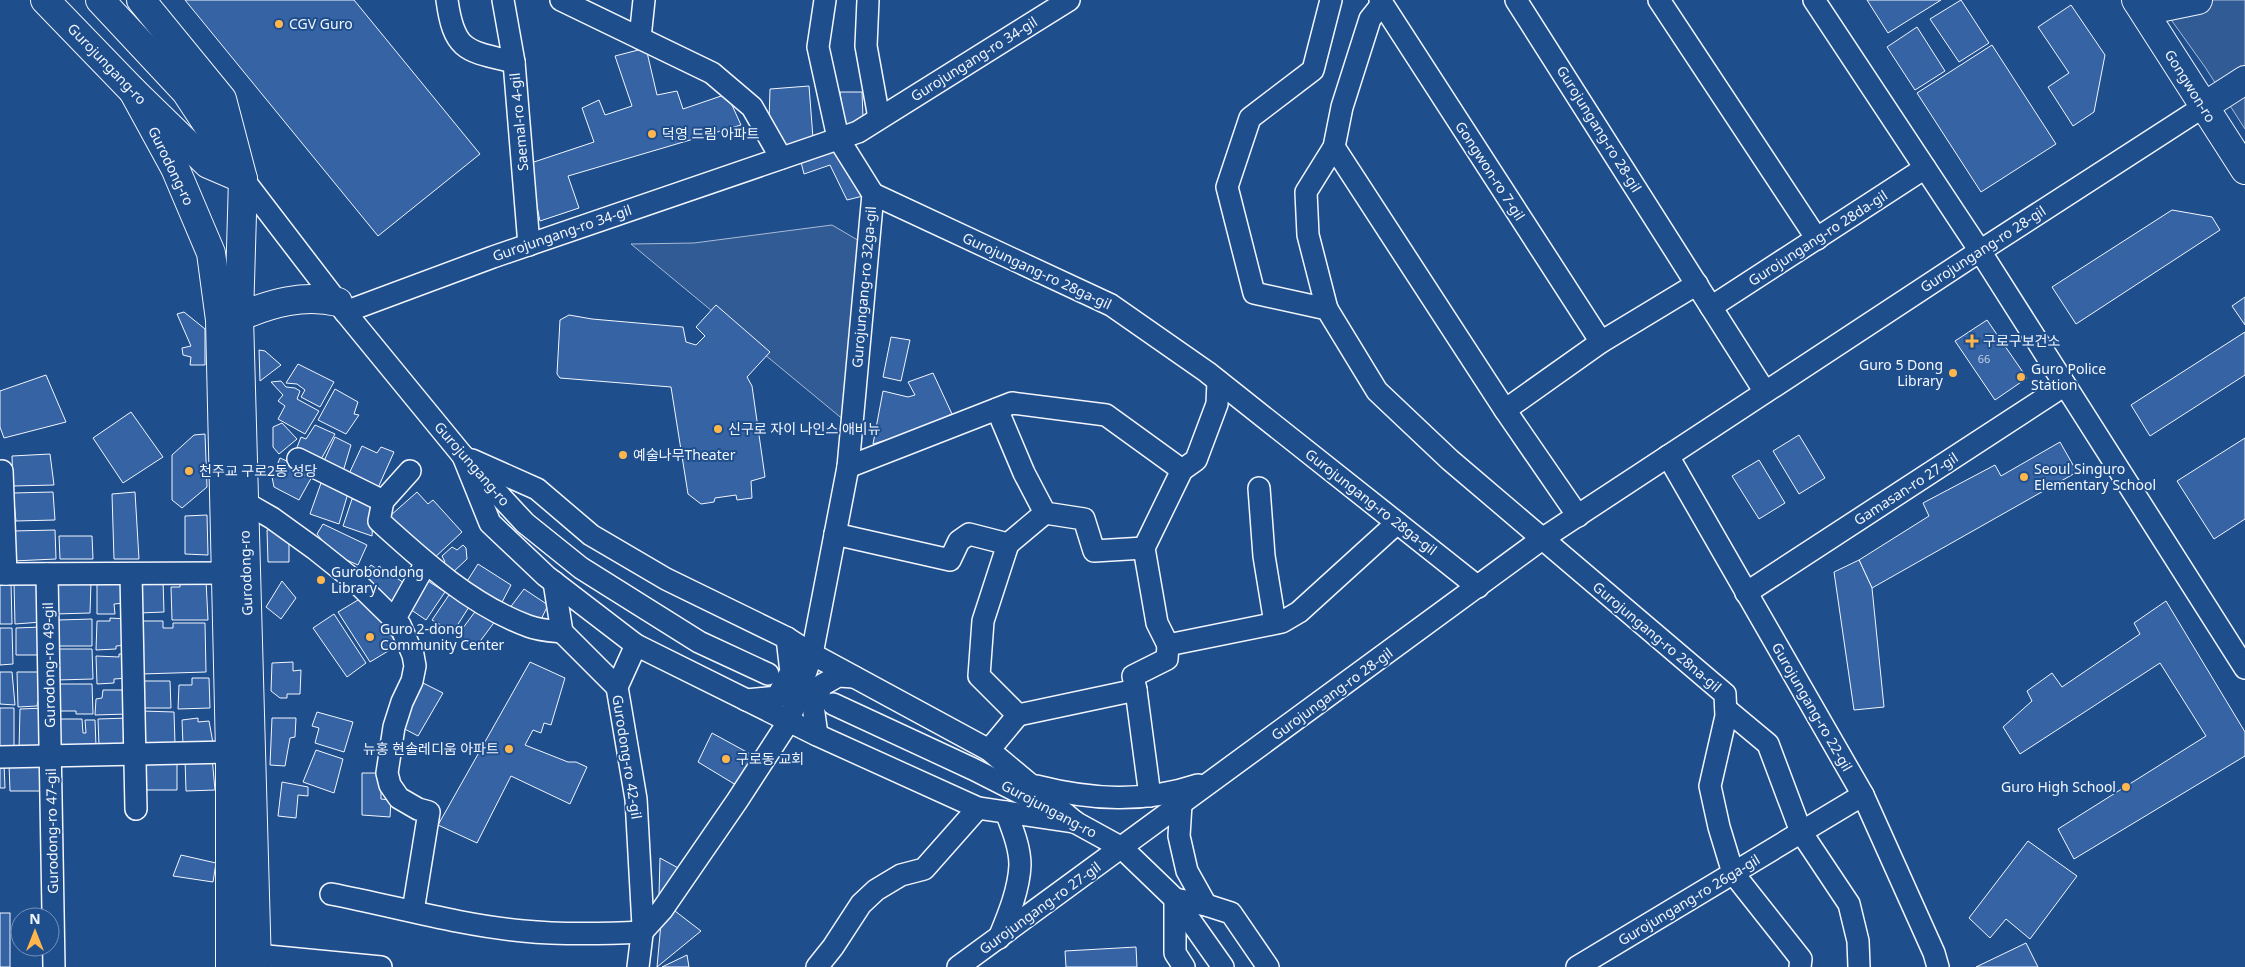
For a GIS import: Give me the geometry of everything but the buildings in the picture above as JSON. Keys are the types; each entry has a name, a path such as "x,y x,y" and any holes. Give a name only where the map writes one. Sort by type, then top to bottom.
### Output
{"main road":[{"name":"Gurojungang-ro","path":"45,0 133,91 208,164 243,179"},
{"name":"Gurojungang-ro","path":"100,0 186,92 243,179"},
{"name":"Gurodong-ro","path":"141,0 222,99 243,179 232,302 244,502 257,961"},
{"name":"Gongwon-ro","path":"2137,0 2164,7 2198,0"},
{"name":"Gongwon-ro","path":"2137,0 2203,107 2245,170"},
{"path":"2203,107 2245,80"},
{"name":"Gurodong-ro","path":"133,91 176,168 232,302"},
{"path":"232,302 269,305 298,300 328,300 342,307"},
{"name":"Gurodong-ro","path":"230,967 230,752 220,320 232,302"}],"street":[{"path":"447,0 449,18 457,40 472,52 514,62"},
{"name":"Saemal-ro 4-gil","path":"503,0 514,62 529,244"},
{"path":"561,0 717,77 752,107 781,158"},
{"path":"640,38 644,0"},
{"name":"Gurojungang-ro 32ga-gil","path":"789,721 812,654 848,467 873,194 838,138 818,47 825,0"},
{"path":"868,0 866,46 879,118"},
{"name":"Gurojungang-ro 34-gil","path":"342,307 858,132 1069,0"},
{"path":"1327,308 1254,293 1227,187 1250,118 1313,70 1331,0"},
{"name":"Gurojungang-ro 28-gil","path":"1516,0 1765,392"},
{"path":"1659,0 1817,239"},
{"path":"1814,0 1980,251 2245,668"},
{"path":"1381,2 1370,19 1342,107 1334,147 1306,192 1308,235 1327,308 1377,391 1450,460 1542,539"},
{"name":"Gongwon-ro 7-gil","path":"1381,2 1601,342"},
{"name":"Gurojungang-ro 28-gil","path":"1122,848 1542,539 2203,107"},
{"path":"1334,147 1505,410 1578,516"},
{"name":"Gurojungang-ro 28da-gil","path":"1711,307 1925,168"},
{"name":"Gurojungang-ro","path":"243,179 342,307 463,456 525,523 581,568 699,642 768,674"},
{"name":"Gurojungang-ro 28ga-gil","path":"873,194 1111,305 1218,380 1478,587"},
{"path":"1505,410 1601,342 1697,284"},
{"path":"1150,796 1134,676 1167,659 1168,646 1158,623 1144,548 1182,470 1196,460 1217,404 1218,380"},
{"name":"Gamasan-ro 27-gil","path":"1746,593 2065,385"},
{"path":"848,467 1012,403 1106,415 1182,470"},
{"path":"997,409 1024,473 1045,513"},
{"path":"463,456 490,523 554,582 636,646 817,735 978,808 1075,822"},
{"path":"463,456 537,489 591,535 666,579 786,638 989,750 1075,822"},
{"name":"Gurojungang-ro 22-gil","path":"1668,456 1863,795 1934,953 1938,967"},
{"path":"298,459 383,501"},
{"path":"2,471 3,574 226,574"},
{"path":"410,471 383,501 379,521 426,563 493,611 530,627 562,632"},
{"path":"1259,488 1264,556 1275,623"},
{"path":"244,502 272,518 315,549 355,582 400,625 413,655 415,666 412,681 402,702 394,727 387,773 390,785 399,798 418,809 429,812 413,911"},
{"path":"1018,714 979,676 983,621 1008,544 1045,513 1084,519 1094,551 1144,548"},
{"path":"1168,646 1282,622 1300,612 1397,523"},
{"path":"835,534 950,560 959,541 969,534 1008,544"},
{"name":"Gurojungang-ro 28na-gil","path":"1542,539 1725,694 1726,716 1710,786 1719,827 1733,873 1801,959 1800,967"},
{"path":"394,620 426,563"},
{"name":"Gurodong-ro 49-gil","path":"47,574 51,756"},
{"path":"131,574 136,809"},
{"path":"554,582 562,632 616,687"},
{"path":"746,700 777,697 791,672 786,638"},
{"name":"Gurodong-ro 42-gil","path":"636,646 616,687 636,799 642,932 638,967"},
{"path":"817,735 813,706 822,686 838,676 854,677"},
{"path":"989,750 1018,714 1136,690"},
{"name":"Gurojungang-ro","path":"834,704 973,769 1122,848 1175,899 1223,967"},
{"path":"1726,709 1768,744 1801,832 1849,904 1858,941 1859,967"},
{"path":"331,894 521,931 579,935 642,932 662,910 789,721"},
{"path":"0,757 230,752"},
{"name":"Gurodong-ro 47-gil","path":"51,756 54,967"},
{"path":"1033,785 1069,794 1105,799 1178,792 1212,780"},
{"name":"Gurojungang-ro 26ga-gil","path":"1577,967 1863,795"},
{"path":"1181,804 1179,836 1187,871 1206,905"},
{"path":"817,967 833,947 861,904 876,890 901,875 924,869 978,808"},
{"path":"999,938 1016,889 1020,865 1014,835 1006,812"},
{"name":"Gurojungang-ro 27-gil","path":"958,967 1122,848"},
{"path":"1184,967 1175,953 1175,899 1206,905 1231,913 1268,967"},
{"path":"257,961 381,967"}],"shaded area":[{"path":"2157,0 2245,0 2245,129 2205,67"},
{"path":"832,225 861,242 845,421 631,244 694,243"}],"place":[{"name":"CGV Guro","path":"279,24"},
{"name":"덕영 드림 아파트","path":"652,134"},
{"name":"구로구보건소","path":"1972,341"},
{"name":"Guro 5 Dong Library","path":"1953,373"},
{"name":"Guro Police Station","path":"2021,377"},
{"name":"신구로 자이 나인스 애비뉴","path":"718,429"},
{"name":"예술나무Theater","path":"623,455"},
{"name":"천주교 구로2동 성당","path":"189,471"},
{"name":"Seoul Singuro Elementary School","path":"2024,477"},
{"name":"Gurobondong Library","path":"321,580"},
{"name":"Guro 2-dong Community Center","path":"370,637"},
{"name":"뉴홍 현솔레디움 아파트","path":"509,749"},
{"name":"구로동 교회","path":"726,759"},
{"name":"Guro High School","path":"2126,787"}]}
